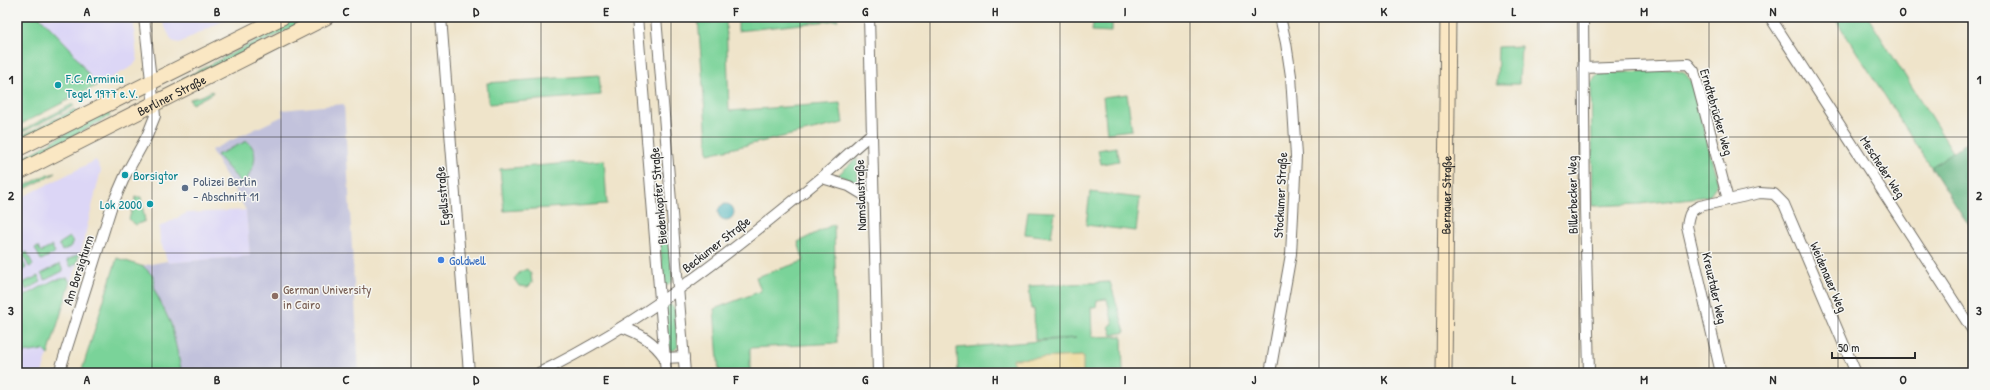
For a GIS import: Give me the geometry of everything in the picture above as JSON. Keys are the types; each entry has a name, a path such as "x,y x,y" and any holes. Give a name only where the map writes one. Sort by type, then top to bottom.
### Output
{"main road":[{"name":"Berliner Straße","path":"17,149 282,17"},
{"name":"Berliner Straße","path":"17,174 326,17"},
{"name":"Bernauer Straße","path":"1444,373 1448,17"}],"street":[{"name":"Am Borsigturm","path":"59,373 111,208 125,175 151,127 155,116 144,17"},
{"name":"Egellsstraße","path":"440,17 469,373"},
{"name":"Biedenkopfer Straße","path":"637,17 666,373"},
{"name":"Biedenkopfer Straße","path":"656,17 685,373"},
{"name":"Namslaustraße","path":"868,17 878,373"},
{"name":"Stockumer Straße","path":"1270,373 1290,254 1296,156 1291,76 1286,42 1280,17"},
{"name":"Billerbecker Weg","path":"1583,17 1589,373"},
{"name":"Mescheder Weg","path":"1770,17 1973,331"},
{"name":"Erndtebrücker Weg","path":"1583,68 1688,64 1694,72 1728,200"},
{"name":"Beckumer Straße","path":"539,373 622,327 679,290 822,178 871,134"},
{"path":"822,178 849,186 874,201"},
{"name":"Weidenauer Weg","path":"1728,200 1760,193 1774,194 1784,204 1856,373"},
{"name":"Kreuztaler Weg","path":"1721,373 1687,226 1689,214 1692,210 1728,200"},
{"path":"622,327 655,344 665,358 684,357"}],"shaded area":[{"path":"40,17 133,17 137,60 133,66 96,86 70,48"},
{"path":"160,17 231,17 179,43 172,41"},
{"path":"344,104 359,373 89,373 125,261 141,266 167,261 168,263 250,256 246,210 211,150 283,116 282,110"},
{"path":"96,160 101,170 80,256 42,373 17,373 17,200"},
{"path":"246,210 250,256 168,263 160,240 159,227 187,213"}],"green space":[{"path":"17,17 40,17 70,48 96,86 17,126"},
{"path":"295,17 313,17 180,85 178,81 275,31"},
{"path":"698,17 726,17 729,111 840,103 843,123 708,154"},
{"path":"738,17 837,17 838,20 738,31"},
{"path":"1094,17 1112,17 1112,32 1092,31"},
{"path":"1834,17 1868,17 1953,152 1931,167"},
{"path":"1521,46 1519,84 1497,84 1498,47"},
{"path":"1674,69 1684,72 1691,81 1718,183 1709,196 1640,204 1593,206 1591,83 1598,74"},
{"path":"599,75 601,95 489,104 487,83"},
{"path":"212,91 213,93 192,104 190,99 202,96"},
{"path":"1127,94 1132,130 1107,133 1103,97"},
{"path":"73,104 74,106 17,135 17,133"},
{"path":"75,109 78,114 20,139 19,137"},
{"path":"108,112 110,116 17,167 17,162 75,128"},
{"path":"1973,138 1973,229 1964,218 1931,167"},
{"path":"247,141 252,146 255,157 250,174 243,185 217,155"},
{"path":"1116,147 1119,161 1101,164 1098,150"},
{"path":"857,158 858,183 838,175"},
{"path":"604,160 607,204 504,211 500,169"},
{"path":"56,173 17,193 17,190 44,176"},
{"path":"1090,192 1140,198 1136,231 1086,225"},
{"path":"136,197 141,197 145,221 136,225 129,219"},
{"path":"1028,211 1055,212 1051,237 1025,234"},
{"path":"834,224 837,343 750,348 750,373 719,373 714,309 761,291 756,277 804,261 798,242"},
{"path":"70,237 73,242 70,247 62,251 59,244"},
{"path":"667,237 670,241 672,281 667,286 663,283 660,239"},
{"path":"52,246 55,253 41,260 35,248 38,247 41,252"},
{"path":"27,252 33,265 29,267 23,254"},
{"path":"79,254 77,263 71,267 67,260"},
{"path":"20,255 26,268 18,273 17,257"},
{"path":"117,258 144,267 153,276 155,291 171,324 182,373 81,373"},
{"path":"60,264 63,271 45,280 41,274"},
{"path":"527,269 531,274 532,283 528,287 519,286 514,279 520,272"},
{"path":"38,276 41,282 26,290 23,283"},
{"path":"68,278 70,284 48,355 43,350 17,354 17,300 54,280"},
{"path":"1110,282 1125,332 1112,335 1109,326 1113,324 1107,299 1097,300 1096,307 1091,307 1092,337 1122,336 1123,373 958,373 957,348 1076,338 1035,340 1034,309 1031,309 1029,286"},
{"path":"667,305 672,305 675,309 678,347 673,351 669,349 665,307"}],"sand":[{"path":"1083,356 1083,373 1014,373 1013,359"}],"water":[{"path":"726,204 732,206 734,212 732,218 726,220 720,218 718,212 720,206"}],"place":[{"name":"F.C. Arminia Tegel 1977 e.V.","path":"58,85"},
{"name":"Borsigtor","path":"125,175"},
{"name":"Polizei Berlin – Abschnitt 11","path":"185,188"},
{"name":"Lok 2000","path":"150,204"},
{"name":"Goldwell","path":"441,260"},
{"name":"German University in Cairo","path":"275,296"}]}
